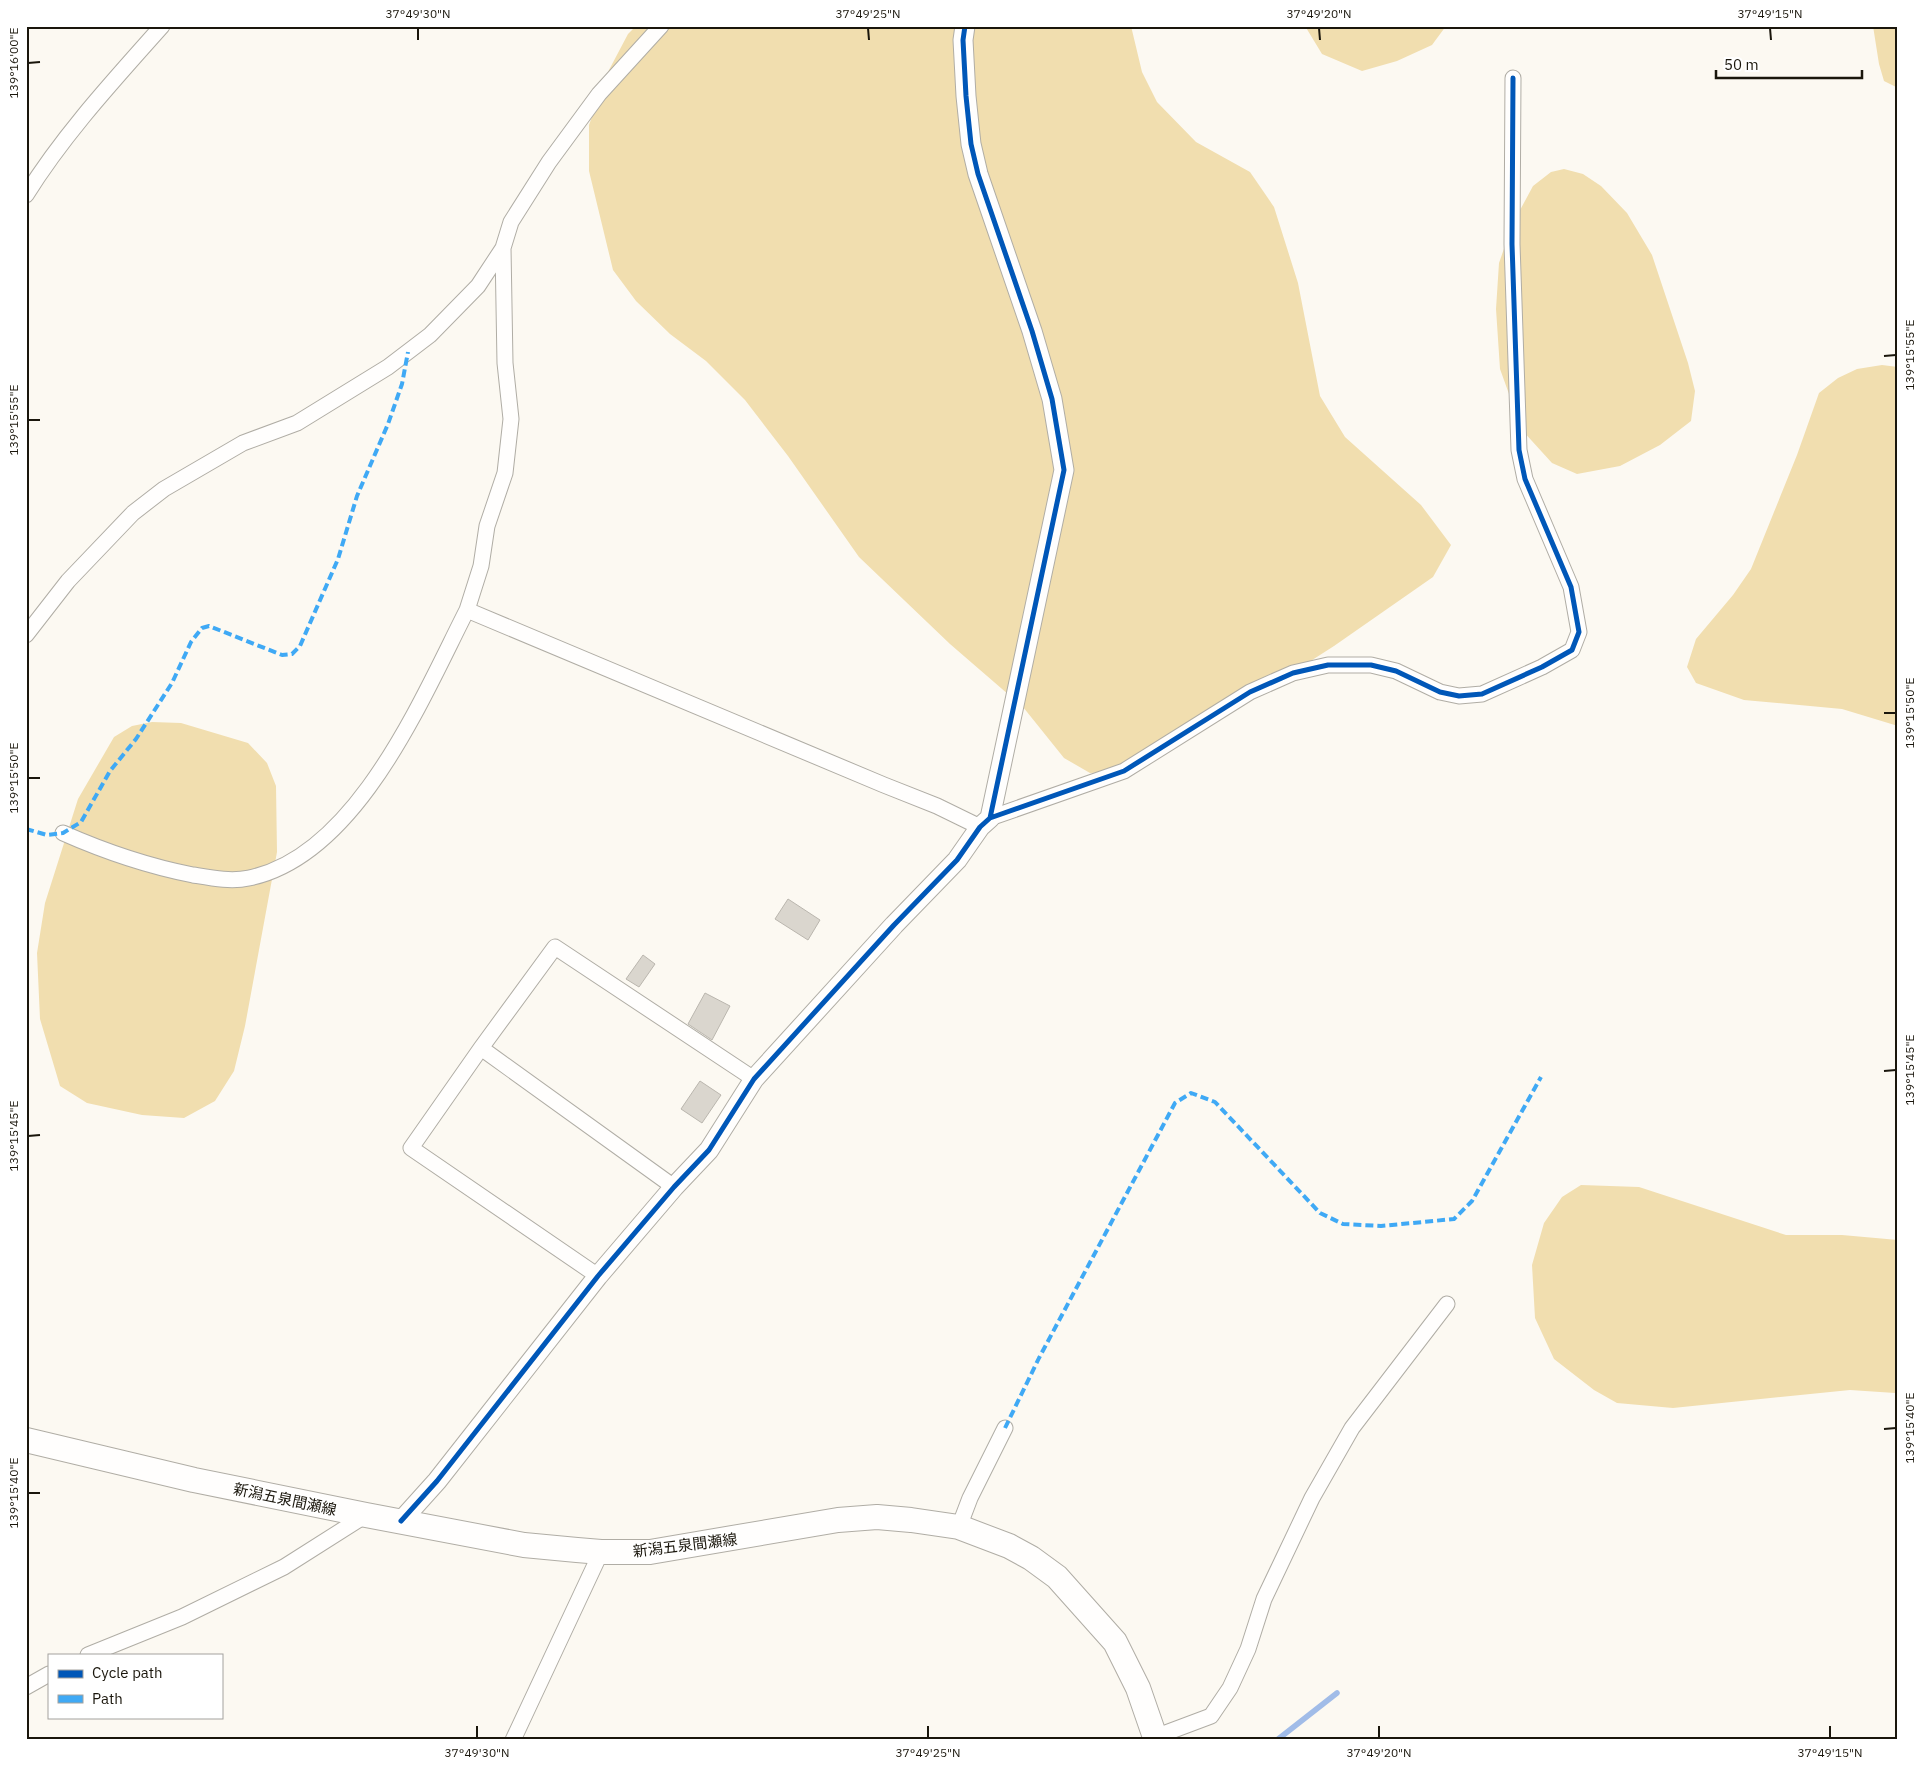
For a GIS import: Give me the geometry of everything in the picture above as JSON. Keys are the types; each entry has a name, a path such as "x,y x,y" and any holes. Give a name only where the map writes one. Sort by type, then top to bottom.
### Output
{"main road":[{"name":"新潟五泉間瀬線","path":"26,1440 194,1480 524,1545 601,1552 650,1552 838,1520 877,1517 958,1527 1008,1546 1031,1558 1057,1578 1115,1642 1138,1688 1156,1738"}],"street":[{"path":"26,195 100,94 162,26"},
{"path":"26,635 68,581 132,513 164,489 243,443 297,423 388,367 430,335 478,286 503,248 511,222 549,162 599,94 661,26"},
{"path":"402,1521 437,1482 598,1276 674,1186 709,1150 754,1080 894,925 957,860 985,823 1064,470 1052,399 1032,331 978,174 971,144 963,40 965,26"},
{"path":"467,610 884,786 985,823 1124,771 1250,692 1293,673 1328,665 1371,665 1396,671 1440,692 1459,696 1482,694 1542,667 1572,650 1579,632 1571,587 1526,479 1519,450 1512,244 1513,78"},
{"path":"63,833 131,861 219,880 249,878 280,868 315,847 349,814 393,750 420,703 467,610 481,566 488,526 505,473 511,419 504,363 503,248"},
{"path":"598,1276 410,1148 556,947 754,1080"},
{"path":"481,1048 674,1186"},
{"path":"1156,1738 1211,1716 1230,1688 1248,1649 1264,1599 1312,1498 1352,1428 1447,1304"},
{"path":"958,1527 970,1498 1005,1428"},
{"path":"90,1654 182,1616 284,1567 366,1515"},
{"path":"513,1740 601,1552"},
{"path":"26,1687 48,1675"}],"shaded area":[{"path":"636,26 1131,26 1142,72 1157,102 1196,142 1250,172 1274,207 1298,283 1320,396 1345,437 1421,505 1451,545 1433,577 1334,646 1140,770 1090,773 1064,758 1023,707 950,644 859,557 788,456 745,400 706,361 670,334 636,301 613,270 589,171 589,125 609,70 628,34"},
{"path":"1305,26 1446,26 1432,45 1397,61 1362,71 1322,54"},
{"path":"1873,26 1898,26 1898,88 1884,81 1879,64"},
{"path":"1564,169 1583,174 1601,186 1627,213 1652,255 1688,363 1695,391 1691,421 1660,445 1620,466 1577,474 1552,463 1522,430 1500,369 1496,309 1499,263 1513,223 1533,186 1551,172"},
{"path":"1882,365 1898,367 1898,726 1842,709 1744,700 1696,683 1687,667 1696,639 1733,595 1751,569 1797,455 1819,393 1838,378 1857,369"},
{"path":"152,722 181,723 248,743 267,763 276,786 277,852 245,1026 234,1071 215,1101 184,1118 142,1115 87,1103 60,1086 40,1019 37,953 45,903 78,799 114,737 132,726"},
{"path":"1581,1185 1639,1187 1786,1235 1842,1235 1898,1240 1898,1395 1895,1393 1850,1390 1673,1408 1617,1403 1594,1390 1554,1359 1535,1318 1532,1265 1544,1223 1562,1197"}],"building":[{"path":"788,899 820,920 808,940 775,919"},
{"path":"643,955 655,964 639,987 626,979"},
{"path":"705,993 730,1006 712,1040 688,1024"},
{"path":"700,1081 721,1095 702,1123 681,1109"}],"waterway":[{"path":"1277,1740 1337,1693"}],"marked path":[{"path":"26,829 47,835 63,833 81,822 110,771 136,739 172,683 191,642 202,628 209,626 282,655 292,654 300,646 338,559 357,496 388,424 402,384 408,352"},
{"path":"1005,1428 1039,1358 1175,1103 1191,1093 1215,1102 1320,1213 1343,1224 1381,1226 1454,1219 1472,1201 1541,1077"}],"cycle path":[{"path":"401,1521 437,1481 598,1276 674,1187 709,1150 754,1079 894,925 957,860 980,827 990,818 1064,470 1052,399 1032,331 978,174 971,144 963,40 965,26"},
{"path":"990,818 1124,771 1250,692 1293,673 1328,665 1371,665 1396,671 1440,692 1459,696 1482,694 1542,667 1572,650 1579,632 1571,587 1525,479 1519,450 1512,244 1513,78"}]}
